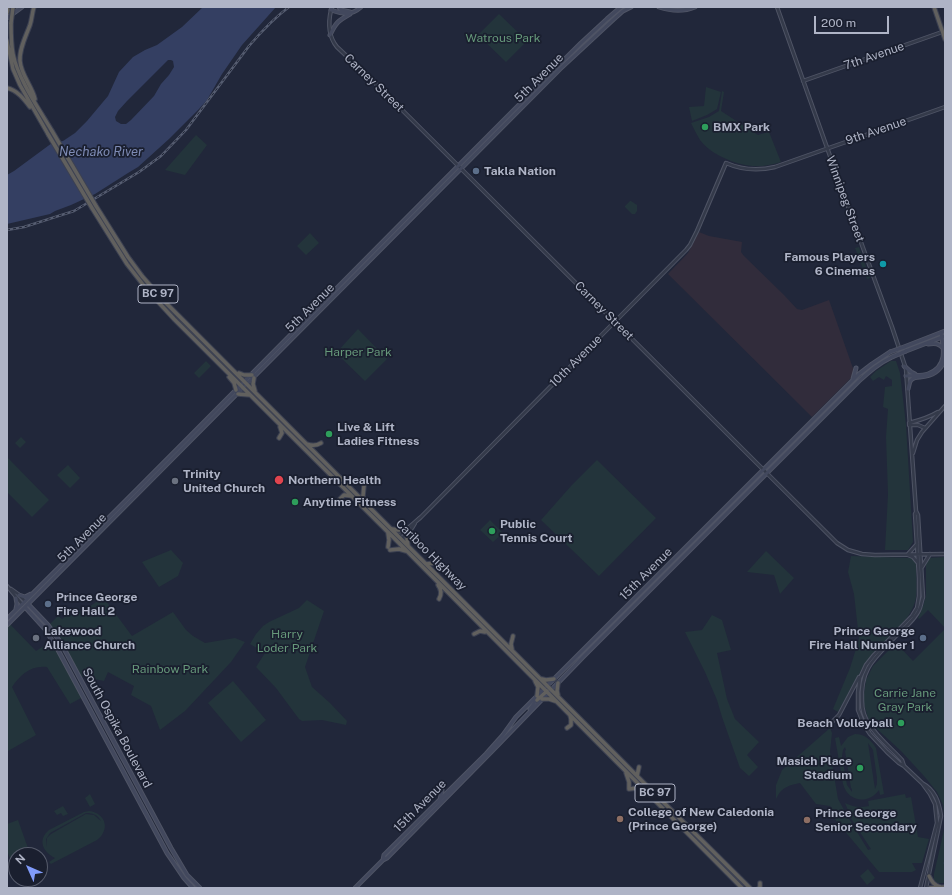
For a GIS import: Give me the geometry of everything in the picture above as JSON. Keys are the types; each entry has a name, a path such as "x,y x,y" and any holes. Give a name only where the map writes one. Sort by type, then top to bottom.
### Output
{"highway":[{"name":"BC 97","path":"13,7 11,41 15,61 35,102"},
{"path":"30,7 32,12"},
{"path":"34,7 22,49 20,62 33,93 35,102"},
{"path":"934,7 944,31 945,39"},
{"path":"7,13 8,8"},
{"name":"BC 97","path":"7,41 13,69 38,118"},
{"path":"7,88 12,88 19,94 38,118"},
{"name":"Cariboo Highway","path":"35,102 123,250 142,276 164,301 234,370 250,395 352,497 389,530"},
{"name":"Cariboo Highway","path":"38,118 113,243 139,280 174,320 244,385 256,392 364,502 389,530 539,677 547,690"},
{"path":"203,348 234,383 237,392 250,395"},
{"path":"234,370 244,375 253,376 253,384 256,392"},
{"path":"244,385 278,419 289,426"},
{"path":"278,423 282,429 280,438"},
{"path":"306,444 312,446 321,443"},
{"path":"364,486 364,502"},
{"path":"340,498 344,495 352,497"},
{"path":"389,530 407,530 409,550 389,548 389,530"},
{"name":"Cariboo Highway","path":"409,550 426,564 433,574 491,636 631,770 749,887"},
{"path":"426,564 436,562 433,574 441,589 439,599"},
{"path":"474,634 482,631 491,636"},
{"path":"513,636 511,638 511,644 514,652"},
{"path":"539,677 546,680 554,679"},
{"path":"534,678 538,687 537,697"},
{"path":"558,683 557,693 560,701"},
{"path":"537,697 547,690"},
{"path":"542,699 560,701"},
{"name":"Cariboo Highway","path":"560,701 570,715 742,888"},
{"path":"570,715 571,725"},
{"path":"567,728 571,725 580,725"},
{"path":"631,770 639,768 637,776"},
{"path":"624,769 628,778 629,789"},
{"path":"629,789 637,782 644,783"},
{"path":"629,789 637,788 647,792"},
{"path":"929,876 932,883 939,888"},
{"path":"759,888 760,883"},
{"path":"930,888 945,886"}],"main road":[{"path":"7,13 13,7"},
{"path":"7,18 22,7"},
{"path":"339,7 341,10 346,12 354,12"},
{"path":"330,35 338,22 360,7"},
{"name":"5th Avenue","path":"253,376 581,42 621,7"},
{"name":"5th Avenue","path":"7,619 25,604 586,44 623,11 630,7"},
{"path":"660,7 675,10 686,10 695,7"},
{"path":"332,8 345,14 354,12"},
{"name":"15th Avenue","path":"355,888 460,785 526,716 542,699 554,679 853,381 872,364 890,352 945,331"},
{"path":"906,376 926,374 936,370 940,366 943,359 944,349 943,337 941,333"},
{"name":"15th Avenue","path":"547,690 558,683 868,372 880,363 892,357 943,337"},
{"path":"922,345 937,343 944,349"},
{"path":"908,389 912,379 932,375 938,372 945,360"},
{"path":"904,366 910,372 917,375"},
{"path":"853,381 856,368"},
{"path":"16,611 18,597 34,595 34,610"},
{"name":"5th Avenue","path":"7,625 25,604"},
{"name":"South Ospika Boulevard","path":"25,604 34,610 52,630 64,648 171,848 188,875 200,888"},
{"name":"South Ospika Boulevard","path":"25,604 31,614 45,629 58,650 167,853 184,878 193,888"},
{"path":"17,615 24,612 31,614"},
{"path":"526,716 537,697"},
{"name":"15th Avenue","path":"383,860 384,855 486,754 516,717 537,697"},
{"path":"440,800 442,790"}],"street":[{"name":"Winnipeg Street","path":"777,7 892,326 904,366 908,389 909,424 917,544 919,554"},
{"path":"330,35 329,26 332,8"},
{"name":"7th Avenue","path":"803,80 944,31"},
{"name":"Carney Street","path":"330,35 337,47 837,543 848,550 868,555 945,554"},
{"name":"9th Avenue","path":"726,163 741,168 756,170 766,169 945,107"},
{"name":"10th Avenue","path":"398,539 688,248 726,163"},
{"path":"912,455 917,440 925,428 945,406"},
{"path":"909,424 928,418 940,411"},
{"path":"909,424 918,425 925,428"},
{"name":"Winnipeg Street","path":"916,511 918,515 919,554"},
{"path":"917,544 908,554 918,563"},
{"path":"904,766 902,760 868,723 862,709 861,691 866,670 899,632 917,608 919,597 919,554"},
{"path":"832,722 839,715 866,665 874,655 914,618 920,609 923,596 922,567 919,554"},
{"path":"922,567 930,554"},
{"name":"South Ospika Boulevard","path":"7,586 25,604"},
{"path":"866,665 860,678 858,692 858,710 864,726 899,763 922,783 935,804 937,823 920,888"},
{"path":"922,783 928,786 935,796 940,808 941,816 926,888"}],"shaded area":[{"path":"699,232 709,236 742,242 741,252 744,256 797,309 802,310 829,300 855,374 812,417 668,274 688,253"}],"green space":[{"name":"Watrous Park","path":"499,14 527,41 506,62 478,35"},
{"path":"706,87 721,92 717,109 692,121 689,107 704,106"},
{"path":"722,91 724,92 721,111 758,135 769,132 781,162 766,166 744,165 719,155 702,143 691,123 709,117 719,111"},
{"path":"196,135 207,145 185,175 165,170"},
{"path":"630,201 637,205 637,211 635,214 632,214 625,207"},
{"path":"310,233 319,243 306,255 297,246"},
{"path":"859,247 870,278 867,279 855,248"},
{"name":"Harper Park","path":"358,329 387,359 365,381 336,353"},
{"path":"206,361 211,366 199,378 194,373"},
{"path":"891,361 896,361 900,373 906,425 913,542 908,550 885,550 888,494 886,437 888,409 883,407 885,387 892,386 892,380 886,376 884,380 879,377 873,381 870,377"},
{"path":"21,437 26,442 20,448 15,443"},
{"path":"7,457 49,500 32,517 7,492"},
{"path":"597,460 656,518 599,576 541,520 571,486"},
{"path":"68,465 80,478 70,488 57,475"},
{"name":"Public Tennis Court","path":"490,520 503,533 493,542 480,530"},
{"path":"171,550 183,563 178,576 159,587 142,562"},
{"path":"766,551 794,578 780,594 774,575 747,572"},
{"path":"851,556 912,558 916,563 917,583 915,602 912,610 901,625 869,659 838,712 833,709 850,668 859,639 854,594 848,572"},
{"path":"945,557 945,628 928,610 919,619 918,618 926,596 926,558"},
{"name":"Rainbow Park","path":"103,597 132,636 173,612 186,630 205,643 235,638 245,642 231,662 185,711 160,730 151,706 131,695 134,686 108,672 104,681 80,676 65,647 50,624 58,616 62,619 77,607 82,612"},
{"name":"Harry Loder Park","path":"307,600 324,611 305,667 312,687 347,721 346,725 322,720 302,721 276,688 256,667 265,653 250,644 256,634 269,622 299,608"},
{"path":"712,615 722,620 731,650 717,653 727,699 735,719 759,742 747,755 758,767 749,776 740,768 717,700 685,632 702,630"},
{"path":"7,621 36,651 53,640 83,697 70,704 47,667 31,669 26,672 12,687 36,735 8,751 7,750"},
{"name":"Carrie Jane Gray Park","path":"945,629 945,822 943,805 937,792 901,751 876,728 868,718 863,701 866,680 873,666 896,643 913,661"},
{"path":"233,681 266,720 241,742 208,703"},
{"path":"830,728 832,733 830,752 838,799 868,850 871,849 852,820 845,803 862,807 869,806 868,801 905,794 906,798 911,797 918,837 929,839 922,863 912,863 916,870 912,872 879,872 833,817 832,808 830,806 816,804 800,783 785,788 780,792 776,799 776,785 782,770"},
{"path":"855,734 865,736 876,748 884,794 880,795 879,790 869,798 864,799 854,798 849,795 843,784 835,738 839,737 841,746 848,737","holes":["868,743 873,750 877,778 875,789","845,747 845,751 852,792 847,785 842,756"]},
{"path":"90,794 95,804 90,807 85,798"},
{"path":"63,806 68,814 63,816 61,813 57,815 54,811"},
{"path":"89,811 97,813 104,821 105,825 102,835 97,840 51,864 49,862 55,858 48,853 48,847 46,847 44,847 42,842 45,834 49,830 84,812","holes":["86,813 93,814 97,816 101,821 94,815 86,814 51,834 47,838 46,847 46,839 50,833"]},
{"path":"18,820 28,847 8,847 8,853 7,824"},
{"path":"945,822 945,883 937,883 934,880 934,874"},
{"path":"868,869 875,878 867,885 860,876"}],"water":[{"name":"Nechako River","path":"203,7 276,7 242,45 222,74 207,100 169,139 138,167 95,194 71,205 50,214 7,224 7,175 52,143 63,141 75,133 108,96 119,72 133,57 157,45 182,27","holes":["168,60 173,61 174,67 154,96 126,124 121,124 116,121 115,117 118,111 127,101"]}],"railway":[{"path":"7,230 24,227 74,211 139,172 161,156 186,130 249,46 268,25 289,7"}],"place":[{"name":"BMX Park","path":"705,127"},
{"name":"Takla Nation","path":"476,171"},
{"name":"Famous Players 6 Cinemas","path":"883,264"},
{"name":"Live & Lift Ladies Fitness","path":"329,434"},
{"name":"Northern Health","path":"279,480"},
{"name":"Trinity United Church","path":"175,481"},
{"name":"Anytime Fitness","path":"295,502"},
{"name":"Public Tennis Court","path":"492,531"},
{"name":"Prince George Fire Hall 2","path":"48,604"},
{"name":"Lakewood Alliance Church","path":"36,638"},
{"name":"Prince George Fire Hall Number 1","path":"923,638"},
{"name":"Beach Volleyball","path":"901,723"},
{"name":"Masich Place Stadium","path":"860,768"},
{"name":"College of New Caledonia (Prince George)","path":"620,819"},
{"name":"Prince George Senior Secondary","path":"807,820"}]}
